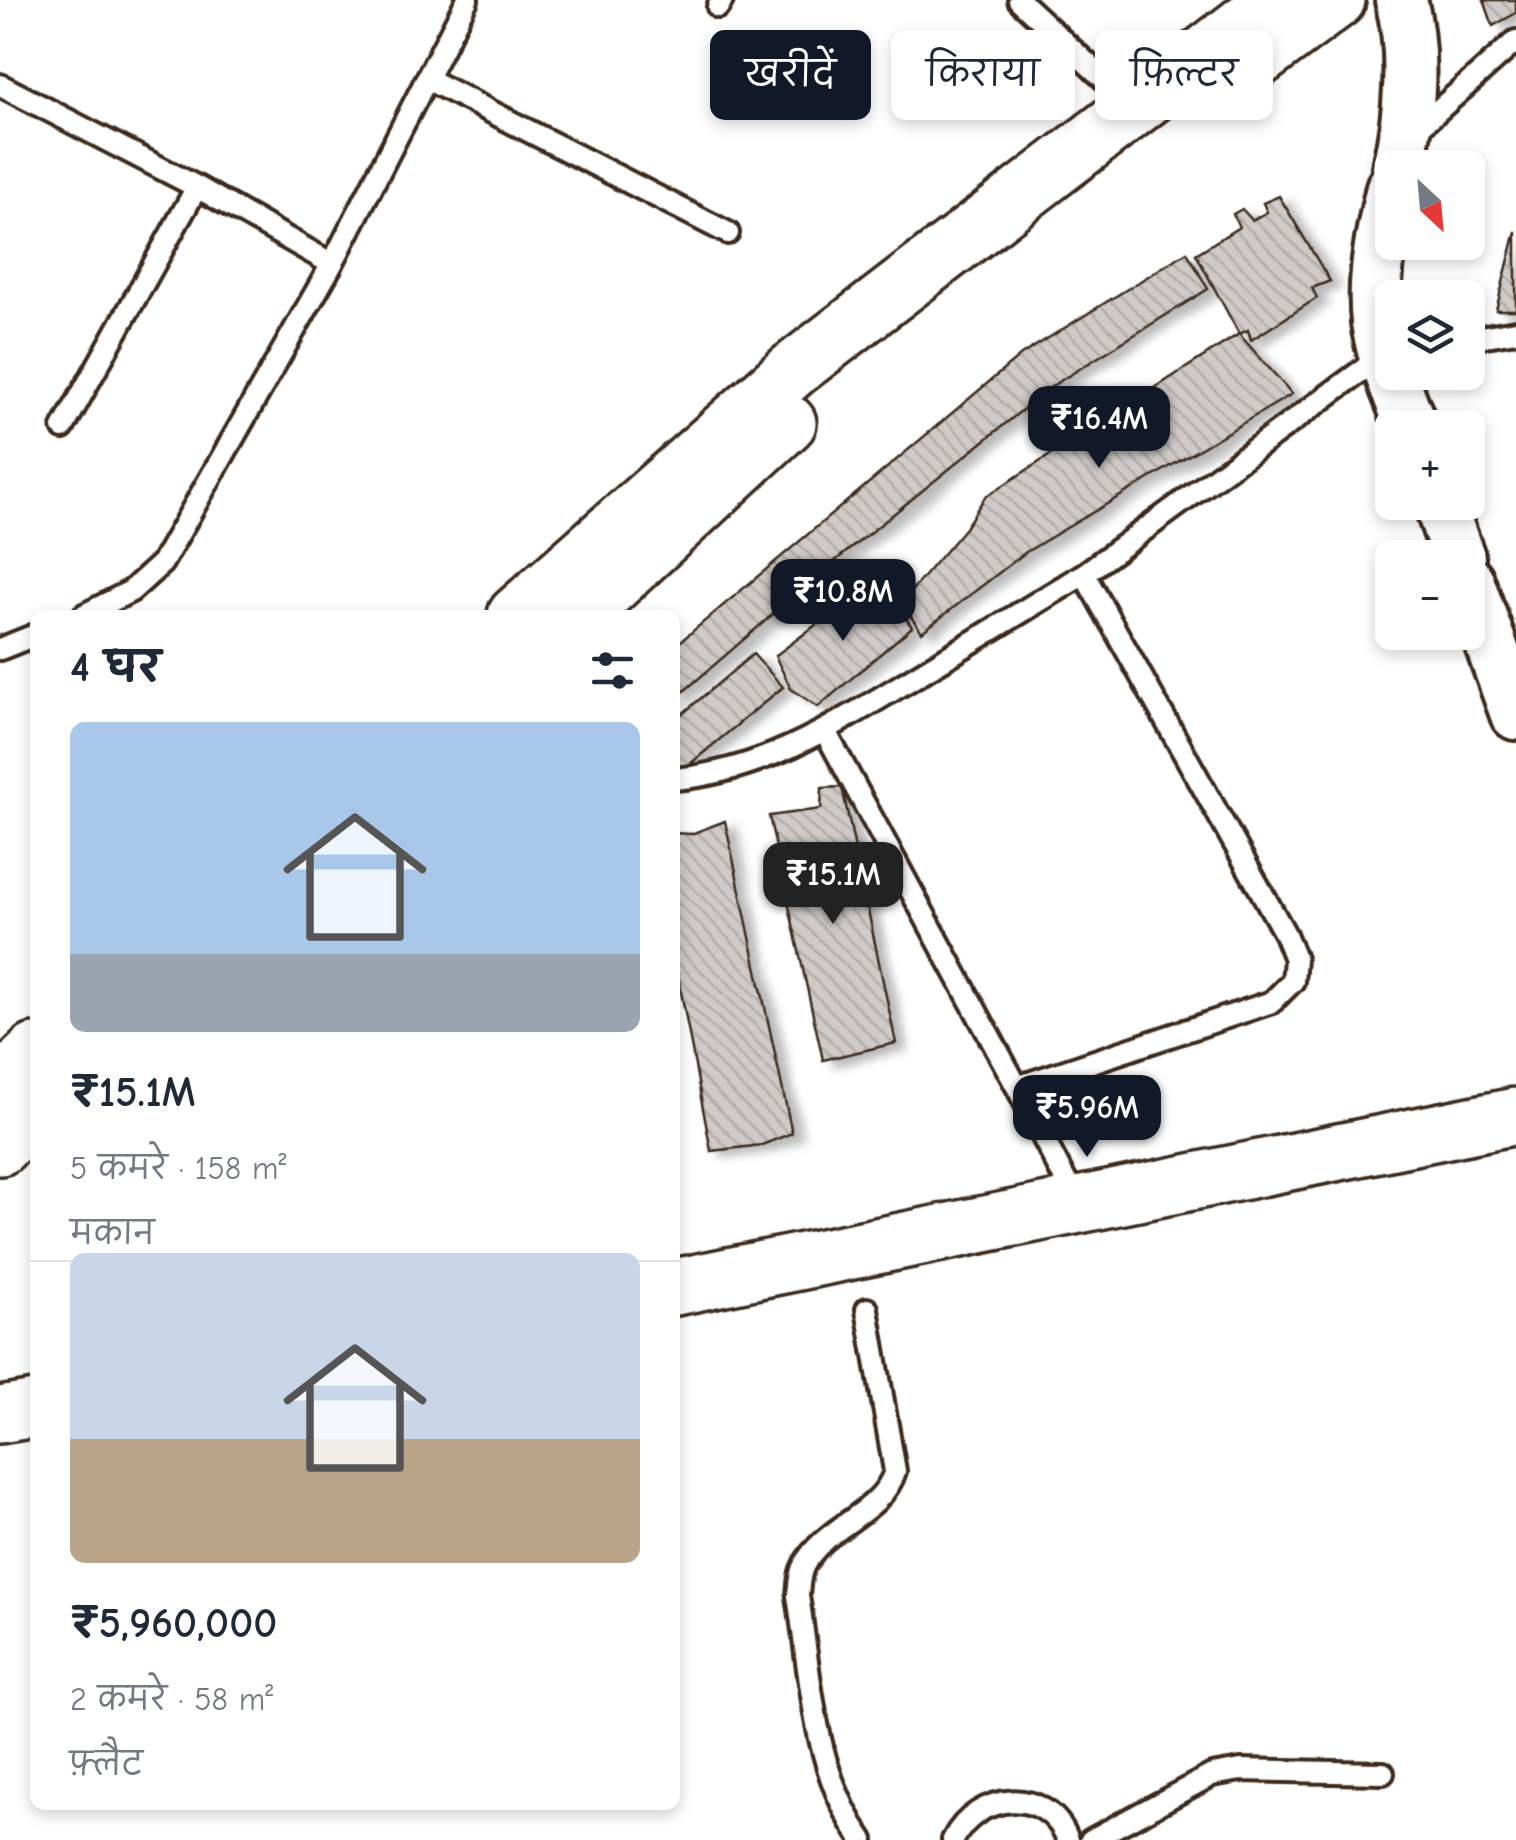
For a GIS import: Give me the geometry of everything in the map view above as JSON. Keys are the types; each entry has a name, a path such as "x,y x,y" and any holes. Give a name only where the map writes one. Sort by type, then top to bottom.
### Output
{"main road":[{"path":"1236,30 1275,0"},
{"path":"585,610 802,411 1084,189 1337,0"},
{"path":"522,610 793,370 1118,120"},
{"path":"0,1086 30,1057"},
{"path":"0,1147 30,1116"},
{"path":"680,1286 1516,1116"},
{"path":"0,1415 30,1410"}],"street":[{"path":"1401,0 1410,46 1401,150"},
{"path":"1485,627 1516,714"}],"lane":[{"path":"94,610 131,591 162,564 332,264 467,0"},
{"path":"1019,0 1095,70"},
{"path":"1405,150 1516,41"},
{"path":"426,80 728,233"},
{"path":"0,86 197,187 332,264"},
{"path":"63,428 197,187"},
{"path":"1485,336 1516,331"},
{"path":"680,778 747,765 825,731 1084,574 1375,363"},
{"path":"1017,1087 1272,1002 1293,980 1295,959 1286,934 1084,574"},
{"path":"0,649 30,637"},
{"path":"825,731 1078,1205"},
{"path":"862,1840 846,1816 825,1768 798,1596 801,1568 814,1549 890,1488 896,1471 867,1308"},
{"path":"1091,1840 1212,1774 1241,1770 1383,1773"},
{"path":"953,1840 974,1812 992,1803 1013,1800 1034,1805 1051,1815 1068,1840"}],"building":[{"path":"1484,0 1516,0 1516,13 1493,26"},
{"path":"1279,196 1330,281 1312,288 1317,298 1251,340 1248,330 1239,334 1196,254 1239,227 1233,214 1242,209 1252,220 1267,212 1263,203"},
{"path":"1516,231 1516,310 1496,310"},
{"path":"1187,252 1208,289 1052,386 824,570 680,695 680,642 1021,355"},
{"path":"1239,334 1292,394 1026,552 922,632 901,603 965,528 985,497"},
{"path":"879,577 912,627 818,707 791,689 775,656"},
{"path":"753,654 783,687 680,772 680,716"},
{"path":"842,787 896,1043 823,1060 769,816 821,809 822,788"},
{"path":"725,821 792,1133 762,1145 711,1151 680,987 680,833 691,834"}]}
